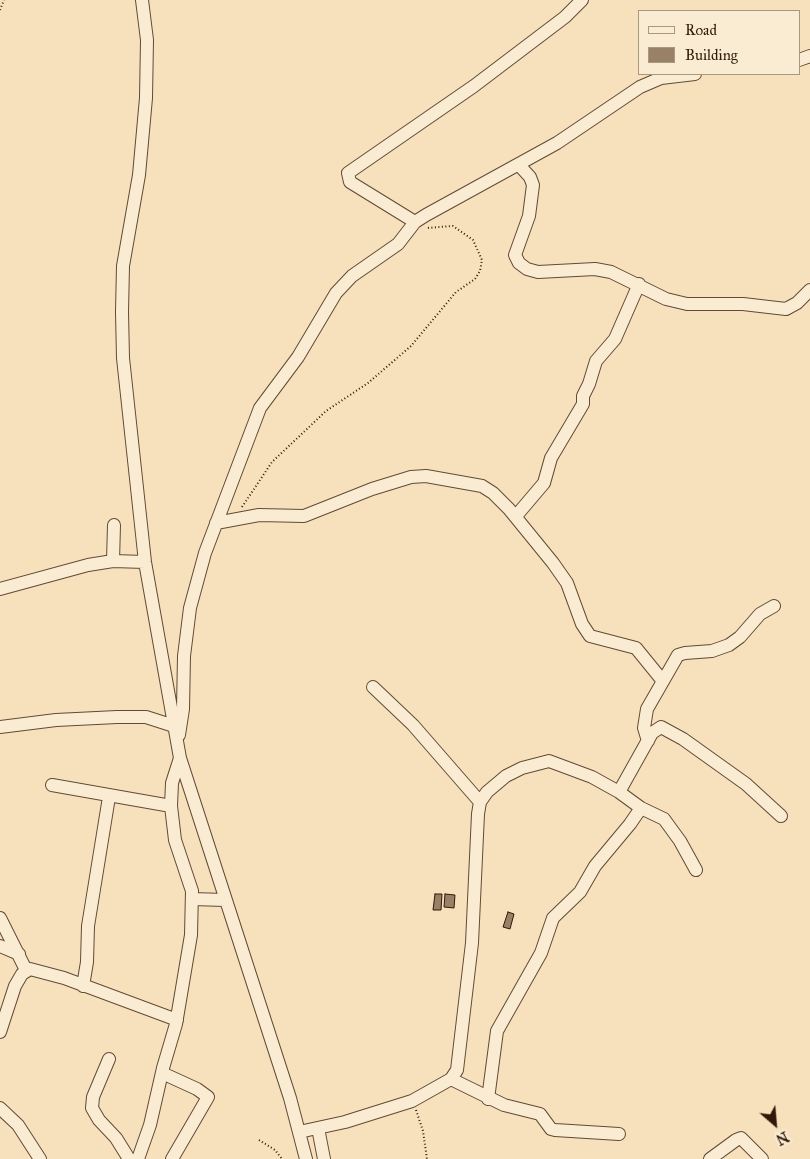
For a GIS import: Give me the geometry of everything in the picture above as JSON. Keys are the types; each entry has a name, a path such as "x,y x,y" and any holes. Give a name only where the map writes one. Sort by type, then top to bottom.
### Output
{"street":[{"path":"142,0 147,40 146,98 140,175 123,266 122,358 145,562 180,758 224,900 287,1089 306,1159"},
{"path":"414,222 350,182 348,173 498,68 565,17 582,0"},
{"path":"178,744 183,709 184,656 190,608 216,523 253,424 267,395 298,357 344,284 398,244 414,222 519,165 598,117 640,87 661,78 686,75"},
{"path":"519,165 530,177 533,193 529,216 515,252 515,258 518,263 527,269 538,272 604,270 619,274 677,303 743,304 780,309 791,308 810,290"},
{"path":"516,516 544,483 551,458 583,404 583,396 596,361 614,342 639,284"},
{"path":"216,523 259,515 304,516 372,488 412,477 426,476 486,487 516,516 567,583 582,624 590,636 636,648 662,680"},
{"path":"113,561 114,525"},
{"path":"0,589 88,565 113,561 145,562"},
{"path":"648,741 645,732 645,715 662,680 679,654 712,651 724,647 740,637 755,619 774,606"},
{"path":"373,687 413,726 480,802"},
{"path":"0,727 56,720 117,716 146,717 174,726"},
{"path":"619,792 654,730 659,727 671,731 746,784 780,816"},
{"path":"138,1159 153,1116 162,1073 177,1020 189,954 192,899 188,876 175,840 170,806 172,783 180,758"},
{"path":"299,1132 412,1101 451,1079 457,1070 465,1012 473,922 475,849 480,802 493,785 506,776 542,761 572,768 619,792 641,808 667,822 696,870"},
{"path":"52,785 73,787 109,796 170,806"},
{"path":"83,986 87,962 88,926 109,796"},
{"path":"488,1099 497,1031 536,962 554,918 577,896 595,866 641,808"},
{"path":"192,899 224,900"},
{"path":"0,918 26,970"},
{"path":"0,946 19,954"},
{"path":"0,1032 10,997 26,970 39,970 177,1020"},
{"path":"109,1059 93,1097 92,1108 99,1120 116,1138 129,1159"},
{"path":"162,1073 203,1092 208,1098 172,1159"},
{"path":"451,1079 504,1106 540,1114 551,1128 555,1130 619,1134"},
{"path":"0,1108 18,1125 40,1159"},
{"path":"318,1128 324,1159"},
{"path":"710,1159 741,1138 762,1159"}],"path":[{"path":"0,10 4,0"},
{"path":"236,518 254,486 272,462 326,411 368,383 411,346 456,292 475,279 480,271 482,260 478,248 465,233 447,226 421,228 414,222"},
{"path":"412,1101 424,1131 427,1159"},
{"path":"259,1140 275,1150 282,1159"}],"building":[{"path":"435,894 442,894 441,910 433,910"},
{"path":"445,894 455,895 454,908 444,907"},
{"path":"508,912 514,914 510,929 503,927"}]}
